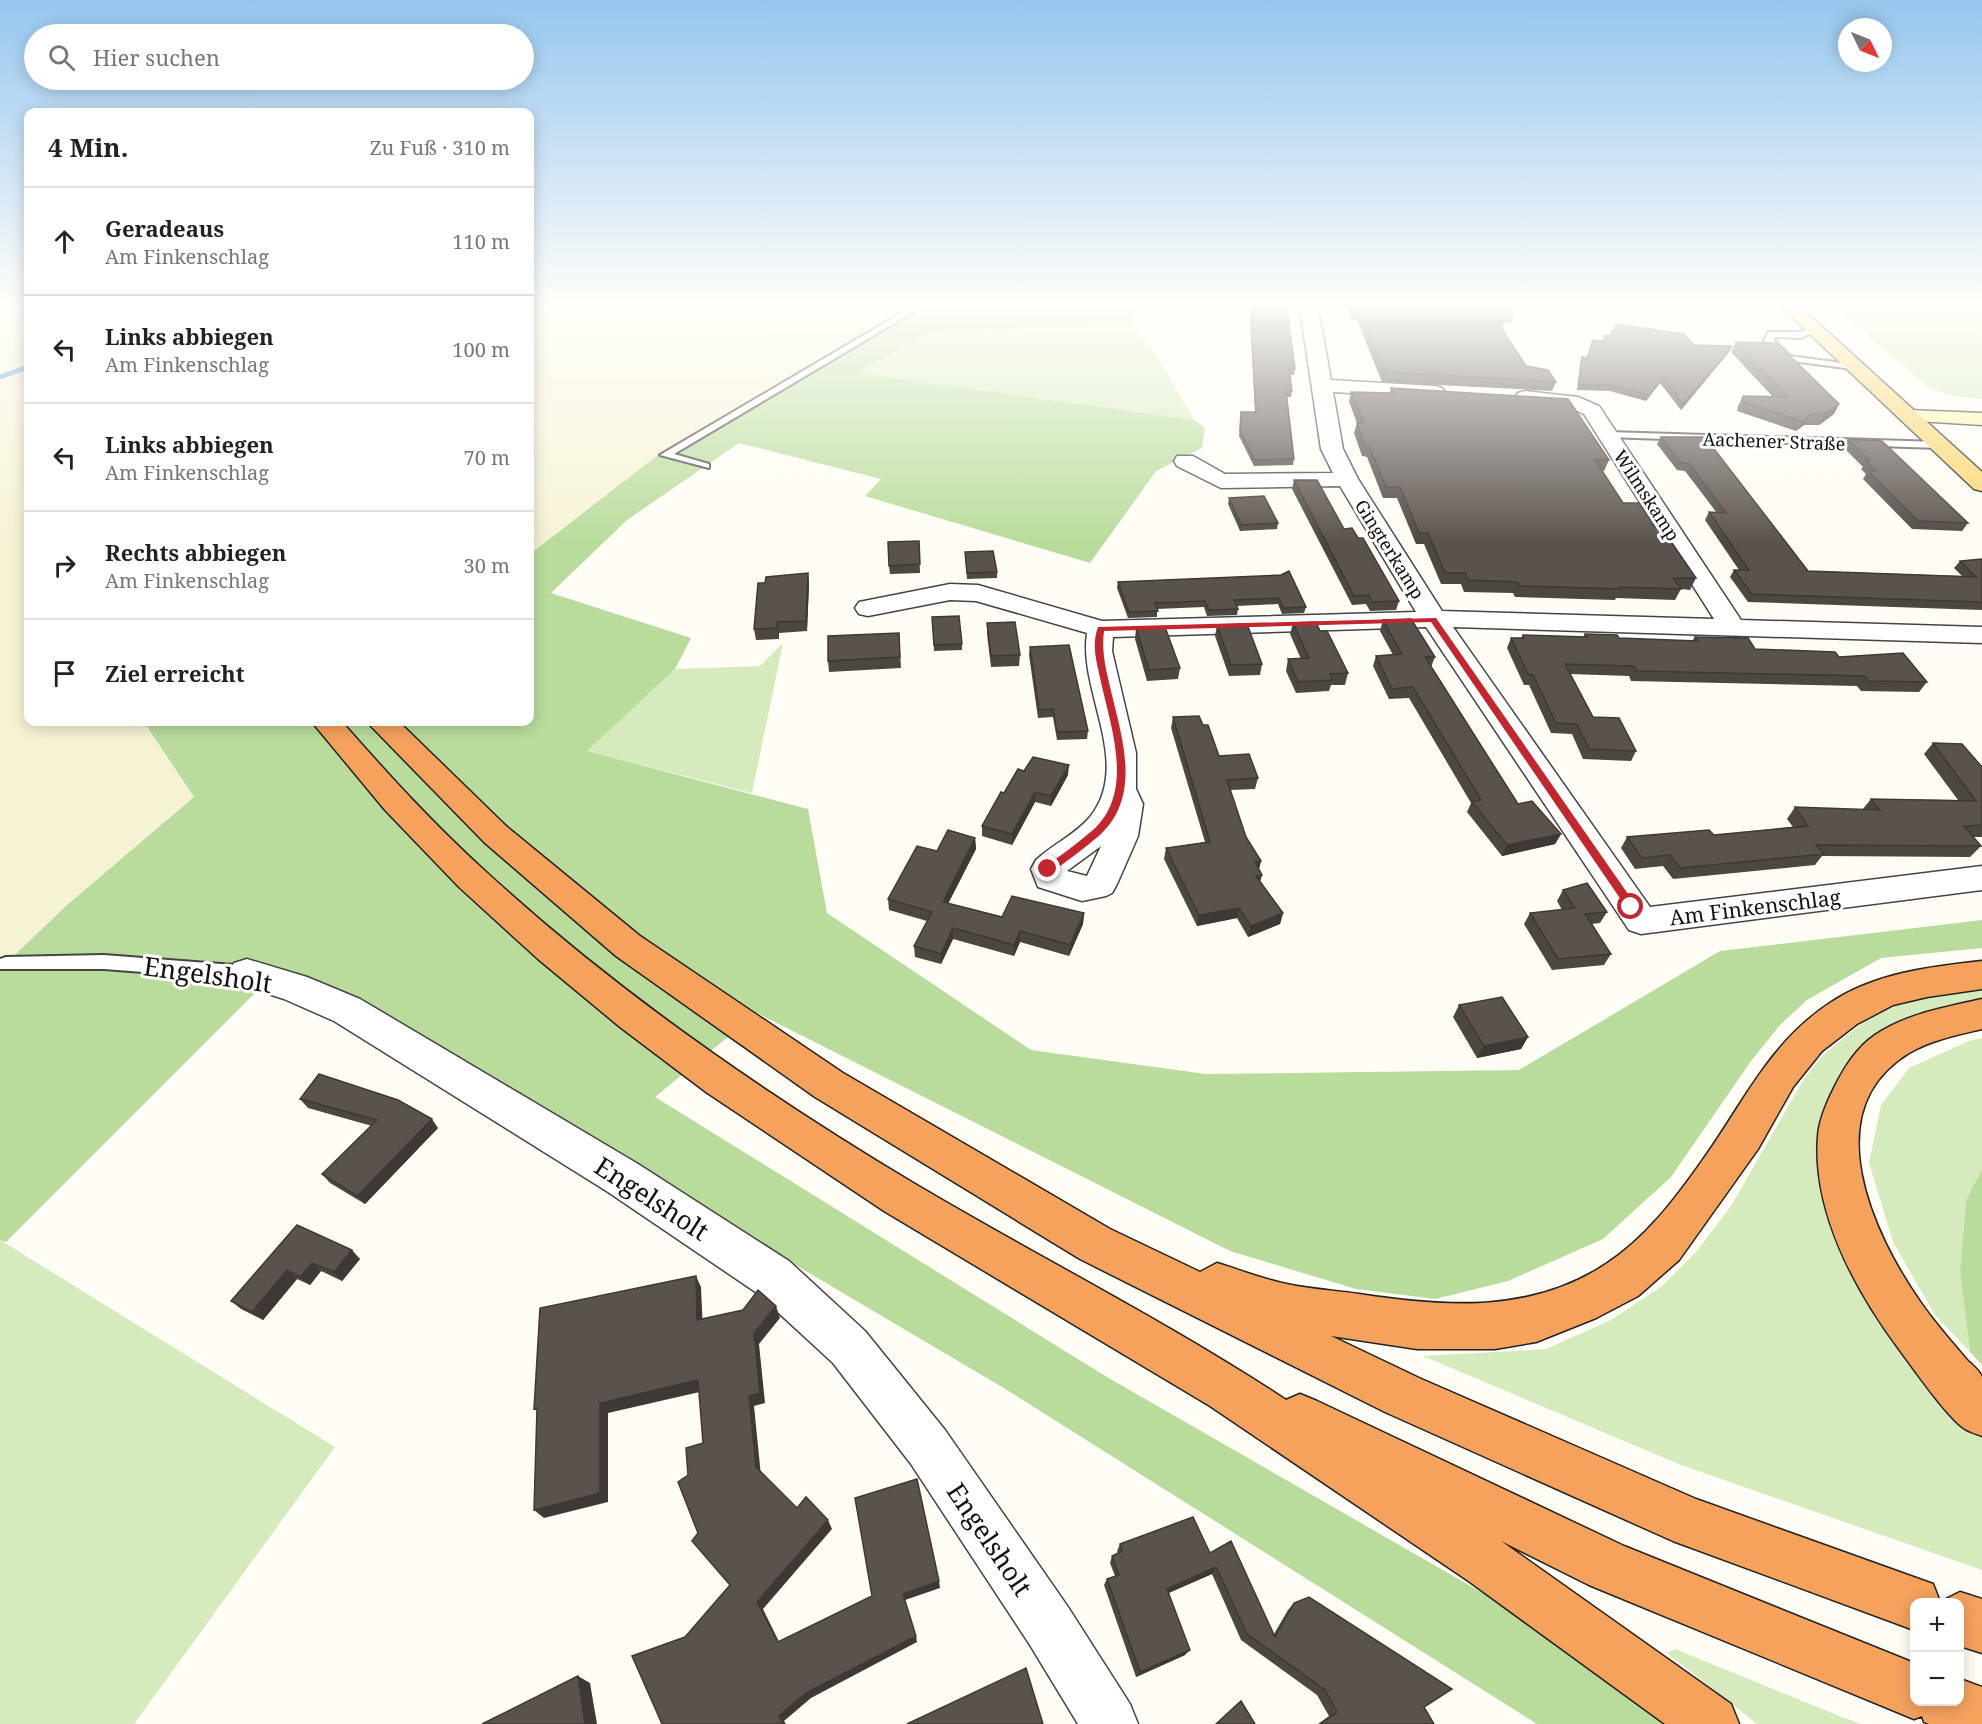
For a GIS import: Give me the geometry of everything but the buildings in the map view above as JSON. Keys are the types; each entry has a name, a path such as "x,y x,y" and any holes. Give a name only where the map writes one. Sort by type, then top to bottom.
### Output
{"highway":[{"path":"329,726 367,773 441,850 550,948 656,1035 828,1151 989,1251 1185,1363 1524,1586 1711,1724"},
{"path":"386,726 495,834 628,946 829,1085 1095,1244 1402,1395 1680,1518 1910,1602"},
{"path":"1095,1244 1278,1305 1417,1326 1459,1328 1495,1326 1536,1319 1580,1302 1622,1280 1664,1245 1718,1173 1779,1075 1809,1040 1844,1012 1884,992 1927,982 1982,975"},
{"path":"1982,1014 1932,1025 1895,1042 1876,1056 1849,1096 1838,1135 1848,1211 1871,1262 1902,1316 1942,1369 1982,1412"},
{"path":"1185,1363 1608,1566 1910,1688"},
{"path":"1964,1621 1982,1626"},
{"path":"1958,1706 1982,1715"}],"main road":[{"path":"1878,382 1913,407 1939,445 1982,484"},
{"path":"1939,417 1965,439"}],"street":[{"name":"Gingterkamp","path":"1322,382 1332,449 1347,479 1434,619"},
{"path":"1323,386 1458,394"},
{"name":"Wilmskamp","path":"1506,396 1578,403 1592,410 1732,626"},
{"path":"1913,407 1939,417 1982,419"},
{"name":"Gingterkamp","path":"1185,461 1221,481 1347,479"},
{"path":"868,608 950,592 978,593 1101,629 1434,619 1982,635"},
{"name":"Am Finkenschlag","path":"1434,619 1641,921 1982,878"},
{"path":"1101,629 1098,651 1121,753 1121,789"},
{"name":"Engelsholt","path":"247,974 294,987 347,1011 623,1178 773,1277 849,1347 928,1447 1049,1626 1110,1724"}],"lane":[{"path":"705,466 664,455 788,382"},
{"name":"Aachener Straße","path":"1609,435 1939,445"},
{"name":"Engelsholt","path":"6,964 104,962 247,974"}],"shaded area":[{"path":"0,382 24,382 24,726 147,726 194,797 67,905 0,969"},
{"path":"534,382 786,382 654,458 534,551"}],"green space":[{"path":"786,382 925,382 1194,420 1205,428 1202,448 1156,471 1090,563 865,496 881,479 739,443 627,520 551,593 691,638 675,669 587,751 808,809 827,913 1031,1050 1206,1074 1519,1070 1720,951 1982,920 1982,948 1881,958 1807,1000 1780,1025 1751,1061 1671,1177 1603,1239 1508,1281 1435,1299 1356,1289 1230,1251 757,1013 655,1097 1107,1377 1488,1596 1665,1724 1537,1724 1007,1390 329,989 273,975 6,1242 0,1240 0,969 67,905 194,797 147,726 534,726 534,551 654,458"},
{"path":"924,382 1173,382 1194,420"},
{"path":"1923,382 1982,382 1982,399 1952,396 1930,388"},
{"path":"783,643 752,793 586,751 675,669 760,666"},
{"path":"1982,985 1982,1001 1929,1015 1829,1119 1948,1400 1982,1437 1982,1570 1681,1465 1423,1356 1546,1349 1611,1320 1661,1287 1697,1251 1731,1206 1804,1079 1822,1056 1866,1020 1899,1003"},
{"path":"1982,1038 1982,1169 1966,1200 1960,1272 1970,1352 1935,1315 1893,1242 1869,1163 1881,1105 1909,1068 1969,1041"},
{"path":"1982,1169 1982,1365 1970,1352 1960,1272 1966,1200"},
{"path":"0,1240 335,1447 134,1724 0,1724"},
{"path":"1675,1649 1861,1724 1757,1724 1667,1653"}],"route":[{"path":"1048,869 1054,862 1098,831 1111,813 1121,789 1121,753 1098,651 1101,629 1434,619 1631,907"}]}
